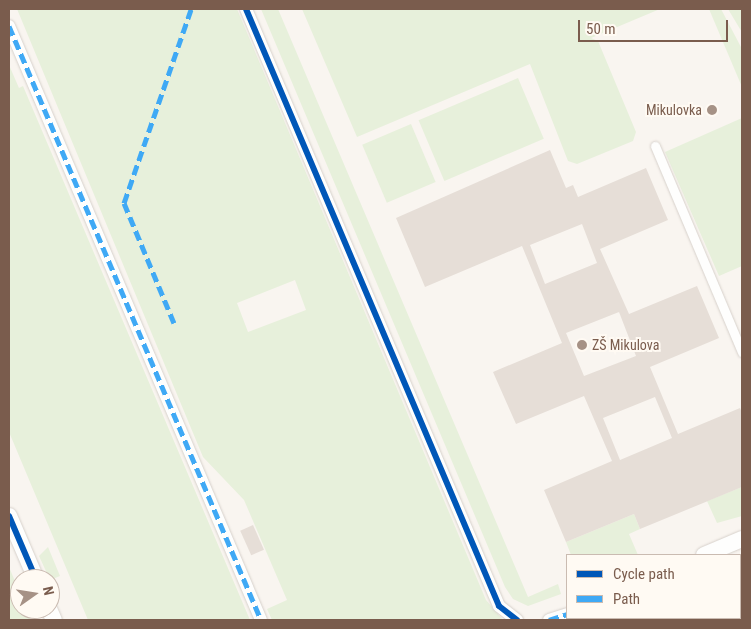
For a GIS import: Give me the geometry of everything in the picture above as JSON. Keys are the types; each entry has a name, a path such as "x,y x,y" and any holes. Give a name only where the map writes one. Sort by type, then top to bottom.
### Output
{"street":[{"path":"246,9 499,606 516,620"},
{"path":"9,26 262,620"},
{"path":"9,516 32,569"},
{"path":"706,554 742,539"},
{"path":"549,620 566,614"}],"lane":[{"path":"654,146 742,352"}],"green space":[{"path":"17,9 237,9 486,600 503,620 272,620 267,609 287,600 244,500 203,457","holes":["295,280 306,310 248,332 237,303"]},
{"path":"261,9 278,9 528,597 558,584 561,594 528,606 513,599 505,587"},
{"path":"302,9 660,9 591,38 598,41 636,132 633,141 577,164 568,161 530,64 357,137"},
{"path":"709,9 721,9 742,49 742,87"},
{"path":"728,9 742,9 742,32 740,29"},
{"path":"9,65 19,88 23,86 250,620 88,620 9,432"},
{"path":"518,78 544,139 444,181 419,120"},
{"path":"742,118 742,266 719,276 665,152"},
{"path":"411,124 436,182 387,203 362,145"},
{"path":"742,487 742,516 717,523 707,501"},
{"path":"634,514 640,529 629,534 638,554 571,554 566,542"},
{"path":"48,547 57,569 45,569 39,556"},
{"path":"742,560 742,620 730,620 741,619"},
{"path":"9,567 10,619 31,620 9,620"}],"building":[{"path":"550,150 566,188 573,185 578,197 646,168 668,220 600,249 629,314 697,286 719,338 650,367 678,434 740,408 742,413 742,487 640,529 634,514 566,542 544,490 612,461 584,396 516,424 493,372 562,343 522,246 425,287 396,218","holes":["582,224 597,263 545,284 530,245","619,312 636,356 584,376 566,333","655,397 672,438 620,460 603,418"]},
{"path":"253,525 264,550 251,555 240,531"}],"marked path":[{"path":"174,323 124,203 191,9"},
{"path":"9,26 261,620"},
{"path":"549,620 566,614"}],"cycle path":[{"path":"246,9 499,606 517,620"},
{"path":"9,516 32,569"}],"place":[{"name":"Mikulovka","path":"712,110"},
{"name":"ZŠ Mikulova","path":"582,345"}]}
